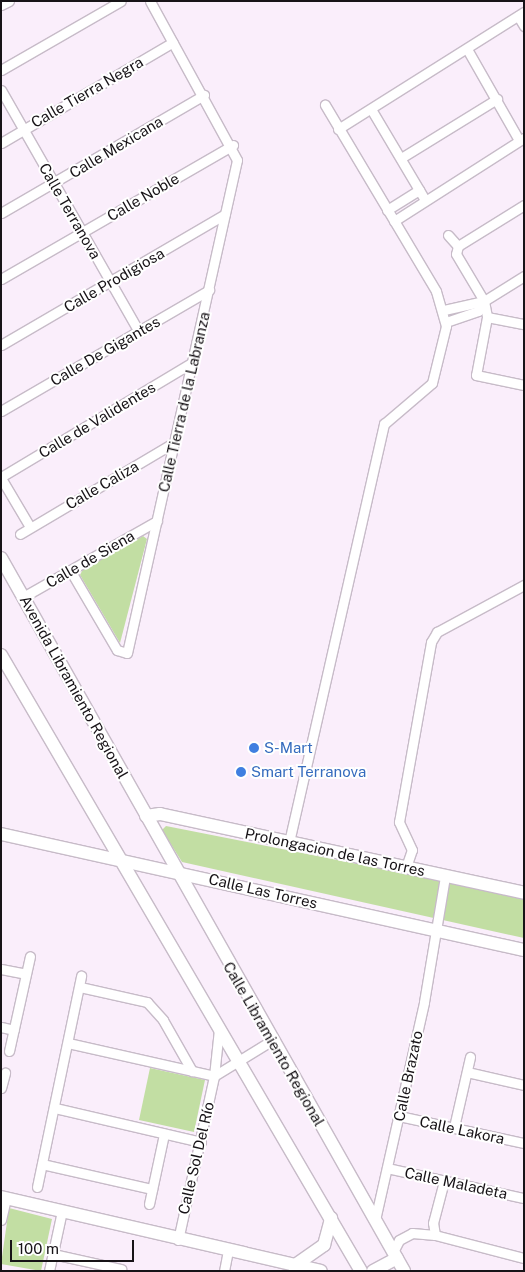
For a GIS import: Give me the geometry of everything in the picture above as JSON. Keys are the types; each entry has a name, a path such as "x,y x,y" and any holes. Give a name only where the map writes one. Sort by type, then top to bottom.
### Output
{"street":[{"path":"1,6 9,1"},
{"path":"1,70 121,1"},
{"path":"150,1 232,145"},
{"path":"338,129 521,14 524,26"},
{"name":"Calle Tierra Negra","path":"1,143 173,42"},
{"path":"394,221 522,139 496,99 468,49"},
{"name":"Calle Terranova","path":"1,90 139,332"},
{"name":"Calle Mexicana","path":"1,213 204,95"},
{"path":"401,158 496,99"},
{"path":"289,842 384,424 432,383 446,340 444,310 325,105"},
{"path":"371,110 425,200"},
{"name":"Calle Tierra de la Labranza","path":"70,570 122,655 129,647 210,290 237,160 232,145"},
{"name":"Calle Noble","path":"1,279 232,145"},
{"path":"387,210 420,190"},
{"path":"524,205 458,246 456,254 484,301 487,317 476,375 524,385"},
{"name":"Calle Prodigiosa","path":"1,345 112,283 225,214"},
{"path":"448,235 458,246"},
{"path":"444,310 484,301 524,276"},
{"name":"Calle De Gigantes","path":"1,411 210,290"},
{"path":"446,322 478,311 484,301"},
{"path":"487,317 524,324"},
{"name":"Calle de Validentes","path":"1,478 193,362"},
{"name":"Calle Caliza","path":"20,534 175,442"},
{"path":"1,478 30,527"},
{"name":"Calle de Siena","path":"23,597 157,521"},
{"name":"Avenida Libramiento Regional","path":"1,558 146,816"},
{"path":"406,867 412,850 399,822 431,642 437,632 524,585"},
{"path":"1,655 361,1271"},
{"name":"Prolongacion de las Torres","path":"146,816 160,814 524,893"},
{"name":"Calle Libramiento Regional","path":"146,816 271,1041 404,1271"},
{"name":"Calle Las Torres","path":"1,834 524,950"},
{"name":"Calle Brazato","path":"374,1220 399,1116 437,931 445,876"},
{"path":"9,1052 30,956"},
{"path":"1,969 26,974"},
{"path":"37,1188 81,976"},
{"path":"80,987 152,1006 192,1071"},
{"path":"1,1027 14,1030"},
{"name":"Calle Sol Del Río","path":"178,1240 214,1076 219,1028"},
{"path":"68,1043 214,1076 271,1041"},
{"path":"454,1127 470,1057"},
{"path":"467,1072 524,1085"},
{"path":"1,1088 5,1073"},
{"path":"54,1108 201,1142"},
{"name":"Calle Lakora","path":"399,1116 524,1143"},
{"path":"149,1204 164,1134"},
{"path":"42,1164 152,1189"},
{"name":"Calle Maladeta","path":"387,1168 524,1198"},
{"path":"435,1236 433,1223 444,1181"},
{"path":"1,1220 3,1198 288,1266 320,1271"},
{"path":"49,1271 62,1212"},
{"path":"288,1266 324,1245 331,1218"},
{"path":"373,1271 395,1255 399,1240 412,1233 435,1236 524,1258"},
{"path":"224,1271 228,1251"},
{"path":"53,1254 106,1268 121,1269"}],"green space":[{"path":"143,536 147,539 120,643 80,575 83,569"},
{"path":"166,826 524,897 524,938 182,862 162,830"},
{"path":"150,1068 205,1080 194,1132 139,1120"},
{"path":"9,1208 52,1219 41,1271 1,1264"}],"place":[{"name":"S-Mart","path":"254,748"},
{"name":"Smart Terranova","path":"241,772"}]}
